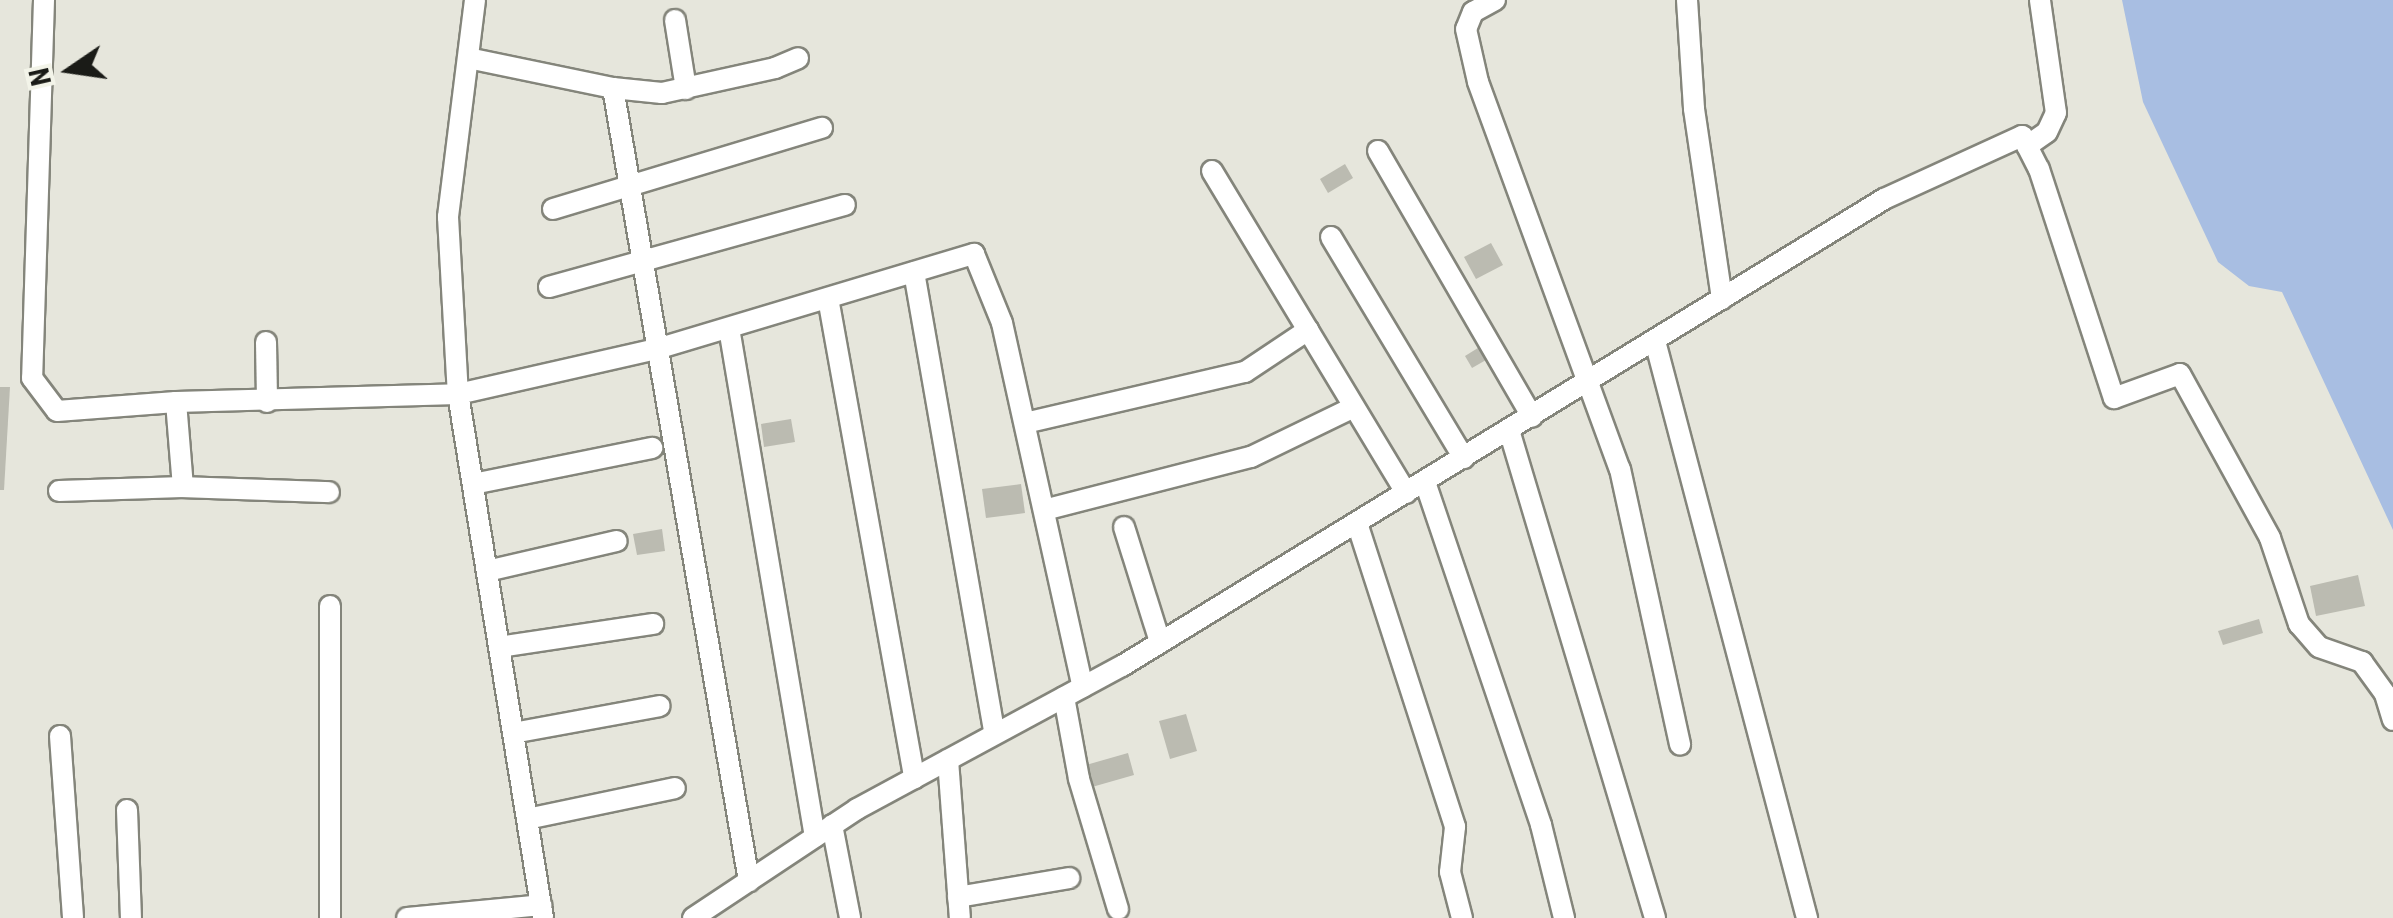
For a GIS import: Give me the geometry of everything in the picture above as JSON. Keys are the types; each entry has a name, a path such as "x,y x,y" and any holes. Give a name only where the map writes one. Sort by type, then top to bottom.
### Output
{"street":[{"path":"44,0 32,378 58,411 176,402 458,394 660,348 974,254 1002,323 1025,423 1044,510 1073,692 1079,779 1118,908"},
{"path":"408,918 542,911 458,394 448,217 475,0"},
{"path":"1495,0 1474,6 1466,29 1478,82 1620,469 1680,745"},
{"path":"1687,0 1694,109 1722,300"},
{"path":"2027,146 2048,132 2056,113 2040,0"},
{"path":"674,20 686,89"},
{"path":"468,58 614,88 662,92 798,58"},
{"path":"614,88 748,881"},
{"path":"553,209 822,128"},
{"path":"693,918 824,831 1160,642 1884,199 2022,136 2114,398 2180,374 2270,538 2299,624 2320,647 2362,662 2385,694 2393,720"},
{"path":"1378,151 1532,417"},
{"path":"1212,171 1406,493"},
{"path":"549,287 844,205"},
{"path":"1331,237 1464,458"},
{"path":"914,272 995,734"},
{"path":"828,298 914,778"},
{"path":"728,328 824,831 850,918"},
{"path":"1025,423 1245,372 1308,330"},
{"path":"1655,341 1806,918"},
{"path":"266,342 267,402"},
{"path":"176,402 183,486"},
{"path":"1044,510 1252,457 1354,407"},
{"path":"1508,430 1655,918"},
{"path":"472,484 652,448"},
{"path":"1425,482 1541,825 1564,918"},
{"path":"59,491 183,486 329,492"},
{"path":"1357,523 1455,827 1450,872 1462,918"},
{"path":"1124,527 1160,642"},
{"path":"487,571 617,541"},
{"path":"330,606 330,918"},
{"path":"499,648 653,624"},
{"path":"513,733 660,706"},
{"path":"60,736 73,918"},
{"path":"948,760 959,907 1069,878"},
{"path":"527,819 675,788"},
{"path":"126,810 131,918"}],"water":[{"path":"2122,0 2393,0 2393,530 2282,292 2249,286 2218,262 2143,102"}],"building":[{"path":"1345,164 1353,178 1328,193 1320,179"},
{"path":"1491,243 1503,265 1476,279 1464,257"},
{"path":"1486,343 1493,356 1472,368 1465,356"},
{"path":"0,387 10,387 4,490 0,490"},
{"path":"791,419 795,442 764,447 761,424"},
{"path":"1021,484 1025,513 986,518 982,489"},
{"path":"662,529 665,551 637,555 633,534"},
{"path":"2358,575 2365,606 2316,616 2310,586"},
{"path":"2259,619 2263,633 2223,645 2218,631"},
{"path":"1186,714 1197,751 1170,759 1159,721"},
{"path":"1128,753 1134,775 1092,787 1086,765"}]}
